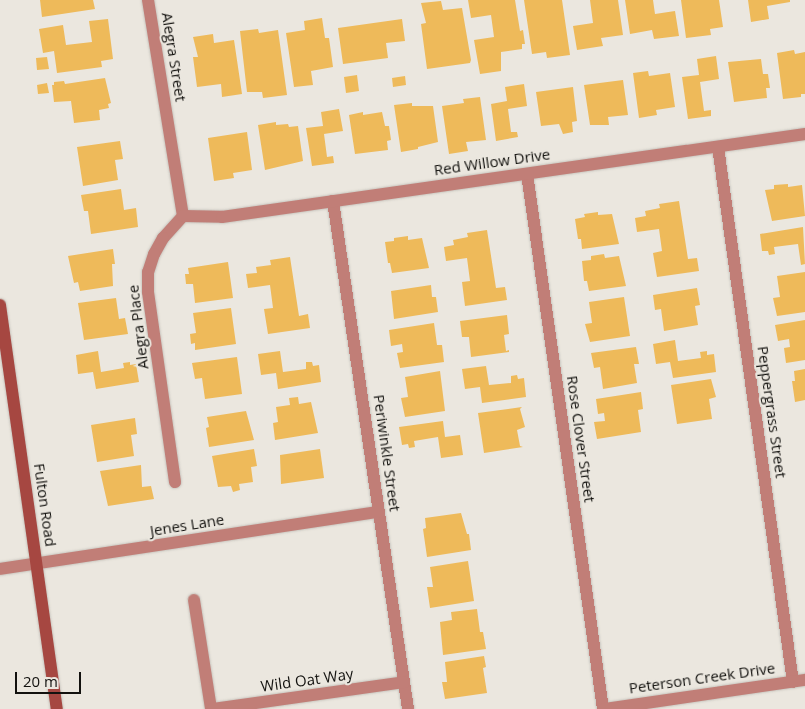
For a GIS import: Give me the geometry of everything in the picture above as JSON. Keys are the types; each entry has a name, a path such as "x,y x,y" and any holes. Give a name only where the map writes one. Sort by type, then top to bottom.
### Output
{"main road":[{"name":"Fulton Road","path":"0,305 56,709"}],"street":[{"name":"Alegra Street","path":"148,0 182,216"},
{"name":"Red Willow Drive","path":"182,216 222,217 805,134"},
{"name":"Peppergrass Street","path":"718,147 799,681"},
{"name":"Rose Clover Street","path":"526,174 604,709"},
{"name":"Periwinkle Street","path":"333,201 408,709"},
{"name":"Alegra Place","path":"175,482 148,292 148,272 154,254 163,238 182,216"},
{"name":"Jenes Lane","path":"0,569 379,512"},
{"name":"Wild Oat Way","path":"194,600 212,709 404,682"},
{"name":"Peterson Creek Drive","path":"604,709 799,681"}],"building":[{"path":"40,0 93,0 95,9 42,17"},
{"path":"468,0 515,0 520,31 523,30 525,44 522,44 522,49 501,52 501,71 480,74 474,40 494,37 491,15 471,18"},
{"path":"524,0 562,0 570,55 547,58 546,52 532,54"},
{"path":"590,0 618,0 623,35 601,38 603,46 577,50 573,26 593,23"},
{"path":"625,0 653,0 655,14 675,11 679,36 654,39 652,30 630,34"},
{"path":"681,0 719,0 723,27 710,29 711,35 686,38"},
{"path":"748,0 790,0 790,2 767,6 769,19 751,22"},
{"path":"441,1 443,10 462,8 471,60 470,63 427,69 421,24 426,23 421,3"},
{"path":"322,18 325,38 329,38 333,67 311,71 313,85 294,87 286,33 305,30 304,21"},
{"path":"108,19 113,59 101,61 102,67 57,73 54,51 43,53 39,29 63,25 66,45 92,42 89,21"},
{"path":"402,19 405,41 386,43 388,58 343,64 338,28"},
{"path":"258,29 259,33 278,30 287,95 263,98 262,92 247,92 240,31"},
{"path":"213,34 214,43 234,40 242,94 222,97 221,84 197,87 193,57 198,57 193,37"},
{"path":"794,50 795,54 805,52 805,94 801,94 801,97 783,99 777,53"},
{"path":"716,56 719,79 700,82 704,111 711,110 711,116 688,119 682,77 699,75 697,59"},
{"path":"47,57 49,69 37,70 36,58"},
{"path":"761,59 763,74 768,74 770,88 766,88 767,98 734,102 728,62"},
{"path":"648,71 649,76 670,73 675,107 656,110 657,115 639,118 633,73"},
{"path":"357,75 359,91 346,93 344,77"},
{"path":"405,76 406,85 393,87 392,78"},
{"path":"105,78 111,103 108,104 109,108 99,110 100,120 74,123 71,101 54,102 52,85 54,85 54,82 64,81 65,84"},
{"path":"623,80 628,115 608,117 609,125 590,125 584,85"},
{"path":"47,83 49,93 38,94 37,85"},
{"path":"524,84 527,106 508,109 511,132 517,132 518,137 496,141 491,104 507,101 505,87"},
{"path":"573,87 577,121 572,122 573,132 563,134 559,124 541,126 536,92"},
{"path":"480,97 486,140 466,142 468,151 449,154 442,106 464,103 463,99"},
{"path":"412,103 412,106 433,106 438,142 418,147 418,149 401,152 394,105"},
{"path":"339,109 343,131 324,134 327,157 333,156 334,163 312,166 306,128 323,126 321,112"},
{"path":"363,112 363,115 382,112 385,126 389,126 391,140 387,141 388,150 355,154 349,115"},
{"path":"276,122 276,125 288,124 289,127 298,126 303,161 265,170 258,125"},
{"path":"247,132 252,170 233,173 234,178 214,181 208,138"},
{"path":"120,141 123,159 115,160 118,180 83,186 77,147"},
{"path":"788,184 788,187 802,185 805,216 772,221 765,190 774,189 774,185"},
{"path":"121,189 124,210 136,208 138,227 91,234 88,211 84,211 81,195"},
{"path":"679,201 688,259 697,258 699,271 657,277 653,253 662,251 659,229 637,232 635,218 646,216 645,211 660,208 659,204"},
{"path":"598,212 598,215 612,214 619,244 582,249 581,239 578,239 575,219 585,217 584,214"},
{"path":"803,227 805,264 801,265 798,244 774,247 775,254 769,255 768,251 762,251 760,234"},
{"path":"487,230 496,288 505,287 507,300 465,306 462,282 470,281 467,258 446,261 444,247 454,245 453,240 468,237 467,233"},
{"path":"408,236 408,240 422,238 429,268 392,273 390,263 388,263 385,242 394,241 394,238"},
{"path":"113,249 115,264 112,264 113,286 80,291 78,282 74,283 68,256"},
{"path":"604,254 605,258 619,256 626,286 589,291 587,281 584,281 582,261 591,260 591,256"},
{"path":"290,257 299,316 308,314 310,328 268,334 264,309 273,308 270,285 248,288 246,274 257,273 256,267 271,265 270,260"},
{"path":"228,262 233,298 195,303 193,284 186,284 185,274 189,274 188,268"},
{"path":"805,272 805,312 777,316 773,298 780,297 777,276"},
{"path":"431,285 432,297 436,297 438,312 394,319 391,291"},
{"path":"697,288 700,305 695,306 698,325 664,331 661,309 655,310 653,295"},
{"path":"624,297 630,336 590,342 585,324 592,323 589,302"},
{"path":"116,298 119,319 125,318 128,334 84,340 78,303"},
{"path":"231,308 236,344 195,350 195,343 191,344 190,334 196,333 193,313"},
{"path":"507,315 509,334 504,335 506,351 509,350 509,352 471,357 469,337 462,337 460,321"},
{"path":"805,320 805,360 786,363 784,348 790,347 789,339 778,341 775,325"},
{"path":"434,323 437,345 442,345 444,362 400,368 397,353 403,352 402,344 391,346 389,330"},
{"path":"675,340 678,361 701,358 700,352 707,351 707,355 714,354 716,372 673,378 670,362 656,364 653,344"},
{"path":"636,347 639,364 634,364 637,383 603,389 600,367 594,368 591,353"},
{"path":"98,351 101,372 124,368 123,363 130,362 130,365 136,364 139,382 96,389 93,372 78,374 76,355"},
{"path":"280,351 283,372 306,369 306,362 312,362 313,366 319,365 321,382 278,389 276,373 261,375 258,354"},
{"path":"237,357 242,394 205,399 202,378 195,379 192,363"},
{"path":"486,366 489,385 511,383 511,376 517,375 518,379 524,378 526,397 482,403 480,387 465,389 462,369"},
{"path":"805,369 805,400 795,402 792,381 795,381 794,371"},
{"path":"440,371 445,411 405,417 401,398 408,397 405,377"},
{"path":"711,379 716,397 709,399 712,419 677,424 671,385"},
{"path":"641,392 643,409 638,410 641,432 597,439 594,422 605,421 604,413 598,414 596,399"},
{"path":"298,397 299,404 311,402 318,433 275,440 273,423 278,422 276,407 290,405 289,398"},
{"path":"522,407 520,409 525,427 517,430 520,446 523,447 484,453 478,413"},
{"path":"246,411 254,440 209,447 206,428 209,427 207,417"},
{"path":"135,418 137,434 131,435 134,456 97,462 91,425"},
{"path":"443,421 445,437 460,435 463,455 441,458 438,437 414,441 415,447 409,448 408,444 402,445 399,427"},
{"path":"254,449 257,466 251,467 253,482 239,484 240,490 233,492 231,486 218,487 212,456"},
{"path":"320,449 324,478 281,484 280,455"},
{"path":"141,465 142,487 151,486 154,499 108,506 100,471"},
{"path":"461,513 467,534 469,534 471,550 427,557 423,529 426,528 425,518"},
{"path":"468,561 474,601 430,608 427,587 433,587 430,567"},
{"path":"477,609 480,632 483,632 486,649 443,655 440,622 452,620 451,612"},
{"path":"484,656 486,667 483,668 487,693 445,699 442,682 447,682 445,662"}]}
